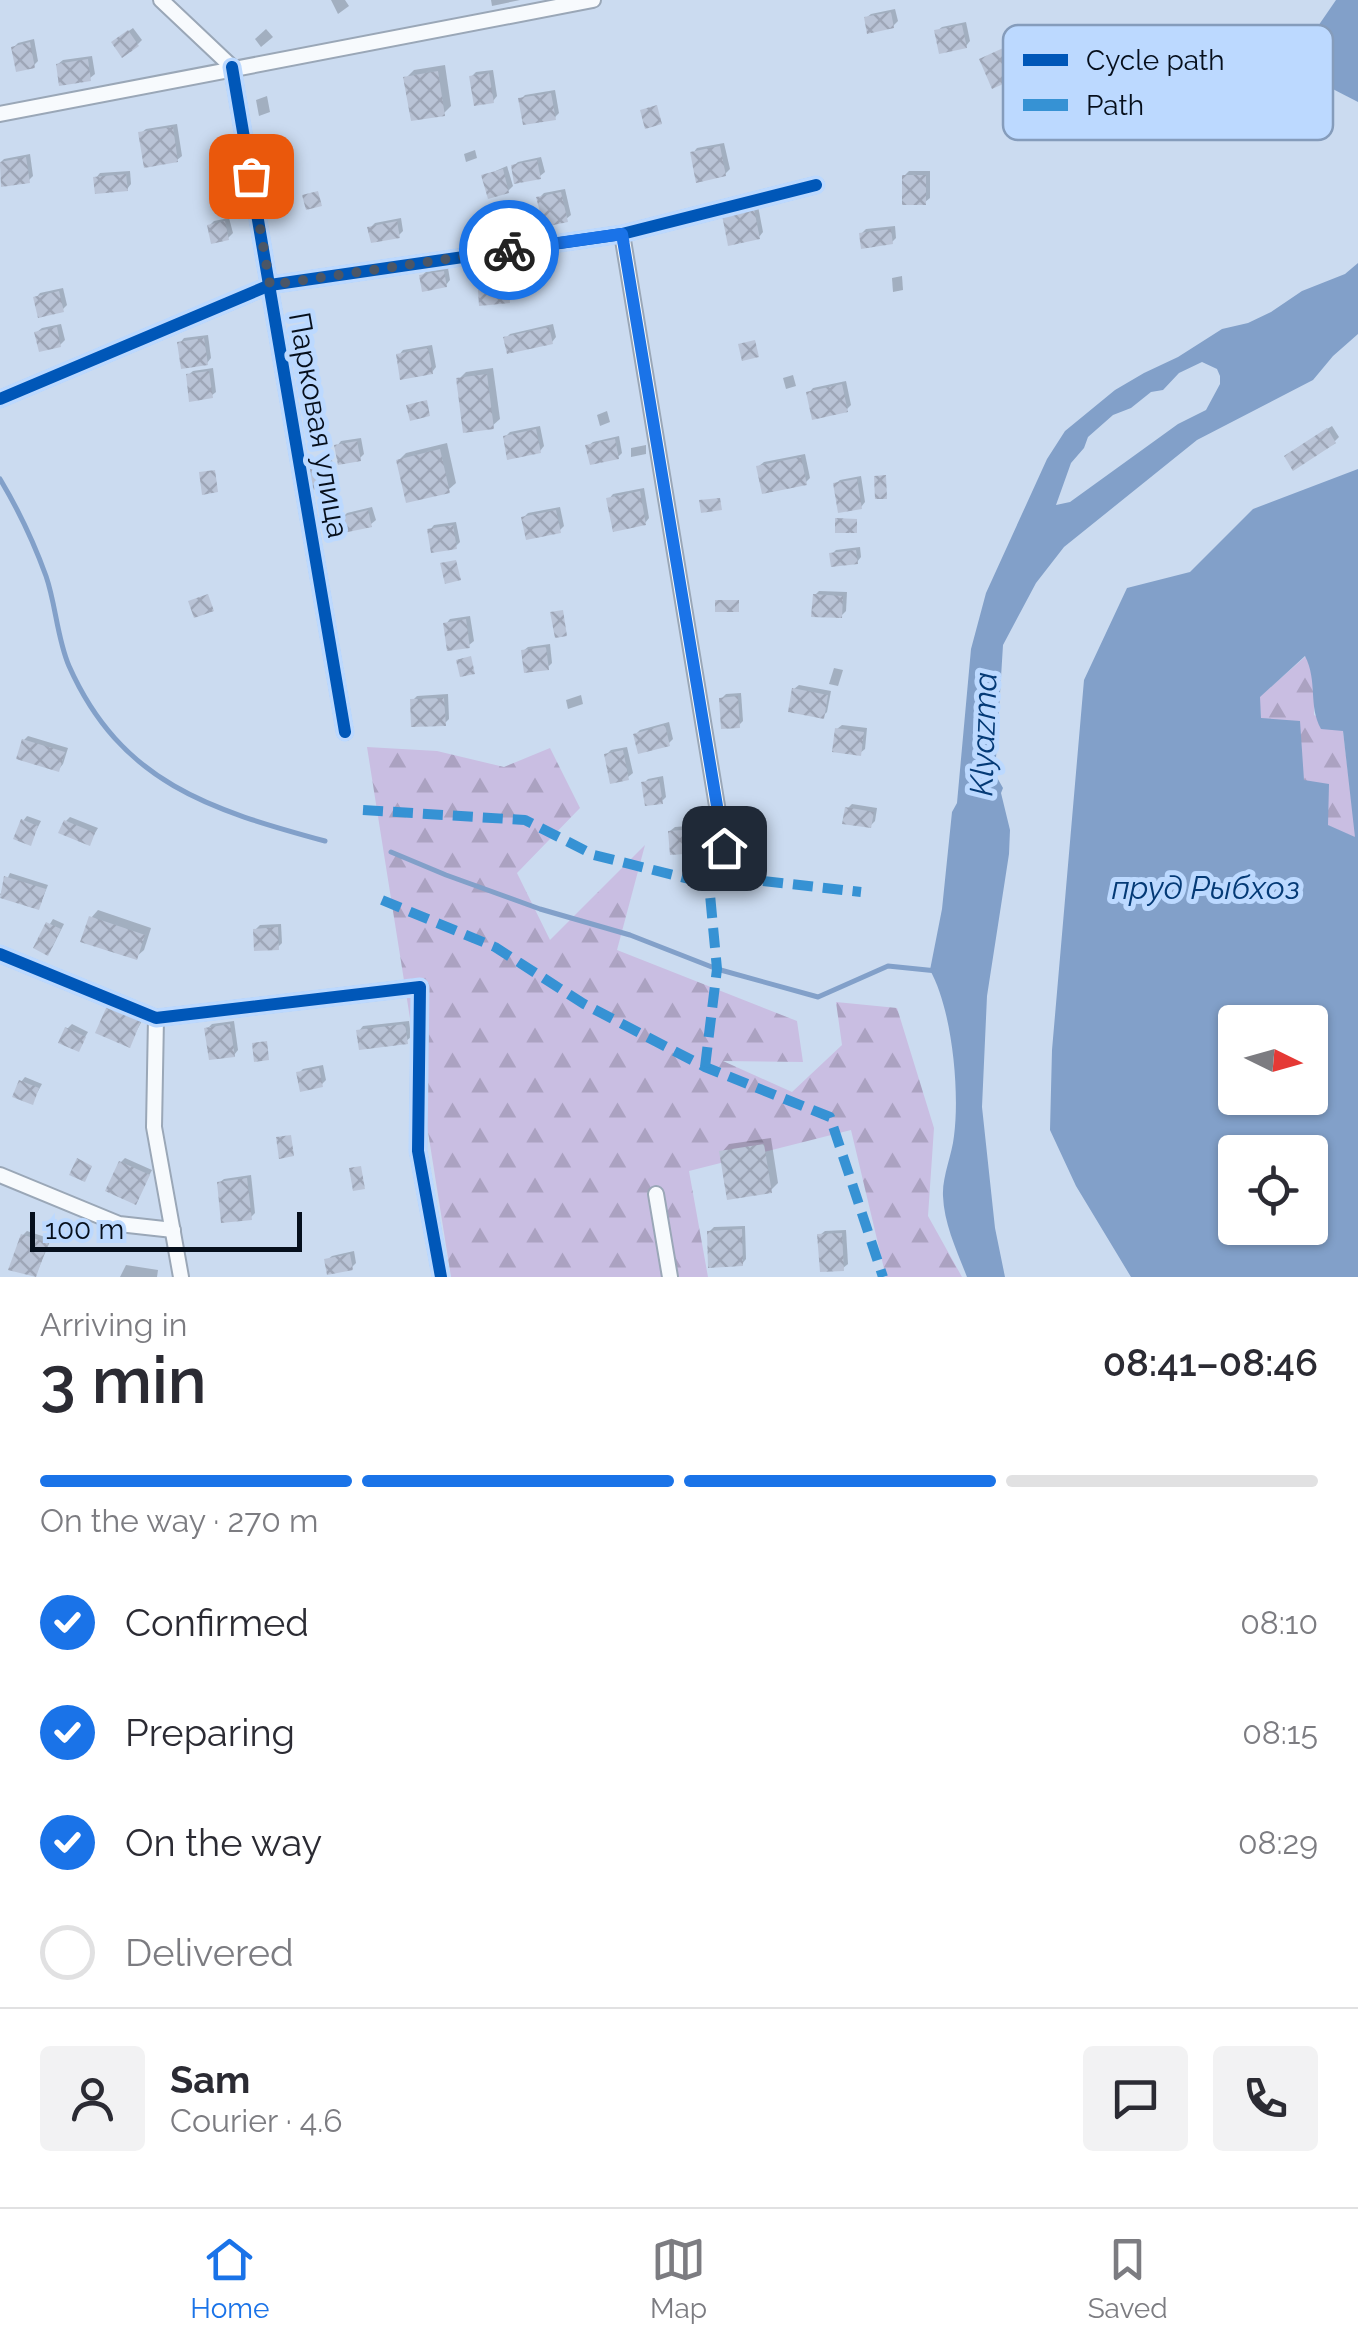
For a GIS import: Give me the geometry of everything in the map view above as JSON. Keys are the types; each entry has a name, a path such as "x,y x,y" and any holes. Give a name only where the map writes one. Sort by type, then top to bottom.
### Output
{"street":[{"path":"161,0 232,68"},
{"path":"0,114 593,0"},
{"name":"Парковая улица","path":"232,68 345,732"},
{"path":"0,399 270,285 622,234 816,184"},
{"path":"622,234 724,848"},
{"path":"0,954 156,1018 420,986 418,1151 441,1277"},
{"path":"156,1018 154,1128 181,1277"},
{"path":"0,1175 119,1224 174,1230"},
{"path":"656,1194 670,1277"}],"green space":[{"path":"1306,656 1314,677 1314,715 1343,731 1356,838 1327,825 1304,780 1261,718 1259,697"},
{"path":"367,747 437,751 504,767 550,748 580,808 517,873 550,940 645,845 617,950 797,1021 803,1062 723,1061 792,1092 842,1045 836,1002 897,1008 934,1128 928,1216 962,1277 886,1277 851,1130 689,1171 708,1277 451,1277"}],"water":[{"path":"1336,0 1358,0 1358,102 1333,89 1333,25 1319,25"},
{"name":"Klyazma","path":"1358,263 1358,334 1313,380 1197,440 1064,547 1036,583 1003,645 995,774 1003,788 1010,830 1009,854 987,996 982,1107 995,1228 1005,1277 967,1277 944,1206 944,1181 956,1118 955,1074 944,1006 930,970 942,909 952,812 957,803 971,649 986,593 1047,459 1065,431 1115,390 1222,329 1248,323 1302,291 1345,274","holes":["1202,362 1217,369 1220,384 1206,410 1178,424 1070,502 1056,505 1071,463 1088,437 1113,415 1131,408 1151,392 1163,390 1179,373"]},
{"name":"пруд Рыбхоз","path":"1358,469 1358,1277 1131,1277 1076,1186 1050,1130 1052,1050 1084,680 1127,588 1190,572 1253,509","holes":["1305,656 1321,729 1343,731 1355,837 1328,825 1329,784 1304,780 1300,721 1261,718 1260,697"]}],"building":[{"path":"891,12 894,28 867,34 864,17"},
{"path":"962,25 967,48 939,54 934,30"},
{"path":"128,30 139,46 122,58 111,42"},
{"path":"30,42 35,68 16,72 11,47"},
{"path":"1003,48 1003,84 992,89 979,59"},
{"path":"88,59 91,81 59,86 56,64"},
{"path":"438,71 445,116 411,121 403,77"},
{"path":"489,73 494,103 474,106 469,76"},
{"path":"551,93 556,120 523,125 518,98"},
{"path":"657,105 662,124 645,129 640,110"},
{"path":"173,127 178,162 144,168 138,132"},
{"path":"720,146 726,176 696,183 690,152"},
{"path":"26,157 30,183 1,187 0,162"},
{"path":"537,160 541,179 514,184 511,165"},
{"path":"503,169 509,193 488,199 481,175"},
{"path":"126,174 128,191 95,194 93,177"},
{"path":"902,175 926,175 926,205 902,205"},
{"path":"318,191 322,206 306,210 302,195"},
{"path":"561,192 568,222 544,227 536,197"},
{"path":"754,209 760,239 728,246 722,215"},
{"path":"225,221 229,240 211,244 207,225"},
{"path":"397,221 400,238 371,243 367,227"},
{"path":"891,229 893,244 861,249 859,233"},
{"path":"444,271 447,287 422,292 419,275"},
{"path":"508,287 510,303 479,306 478,290"},
{"path":"59,291 64,312 38,318 33,297"},
{"path":"57,327 61,347 39,352 34,332"},
{"path":"549,327 553,344 507,354 503,337"},
{"path":"204,338 208,365 181,369 177,342"},
{"path":"755,340 759,357 742,361 738,344"},
{"path":"428,348 433,374 400,380 396,354"},
{"path":"209,371 213,398 189,402 186,374"},
{"path":"487,374 494,429 463,433 456,378"},
{"path":"842,384 848,412 812,420 806,392"},
{"path":"427,400 430,416 410,421 406,405"},
{"path":"1327,428 1336,443 1293,471 1284,456"},
{"path":"536,429 541,453 507,460 503,436"},
{"path":"615,439 619,459 590,465 585,445"},
{"path":"357,441 361,461 338,465 334,445"},
{"path":"440,449 450,493 406,503 396,460"},
{"path":"801,457 807,485 762,494 756,466"},
{"path":"328,463 333,486 312,490 308,467"},
{"path":"215,470 218,492 202,495 199,472"},
{"path":"886,475 887,499 875,499 874,476"},
{"path":"857,479 862,509 838,513 833,483"},
{"path":"640,491 646,525 613,532 606,498"},
{"path":"720,498 722,510 701,513 699,500"},
{"path":"368,510 372,527 343,533 340,517"},
{"path":"556,510 561,533 526,540 521,517"},
{"path":"835,518 857,519 857,533 835,533"},
{"path":"453,525 457,549 431,553 427,529"},
{"path":"856,550 858,564 831,567 829,553"},
{"path":"456,560 461,580 445,584 440,563"},
{"path":"208,594 214,611 194,618 188,601"},
{"path":"813,594 843,596 842,618 811,617"},
{"path":"715,600 739,600 739,612 715,612"},
{"path":"563,610 567,636 555,638 550,612"},
{"path":"466,619 470,648 447,651 443,623"},
{"path":"546,647 549,670 524,673 521,650"},
{"path":"471,656 475,674 460,677 456,660"},
{"path":"792,688 828,695 824,719 788,712"},
{"path":"738,696 740,728 721,729 719,698"},
{"path":"444,698 446,726 411,727 410,699"},
{"path":"665,725 670,746 638,754 633,734"},
{"path":"835,728 864,732 861,756 832,752"},
{"path":"22,739 65,752 59,772 16,759"},
{"path":"623,750 629,780 610,784 604,754"},
{"path":"659,779 663,804 645,806 641,782"},
{"path":"845,807 874,812 871,828 842,824"},
{"path":"21,819 38,826 31,846 13,839"},
{"path":"64,820 95,833 90,846 58,833"},
{"path":"698,829 699,853 670,855 668,831"},
{"path":"4,876 46,889 39,910 0,898"},
{"path":"89,916 145,935 137,960 80,942"},
{"path":"46,922 61,929 48,956 33,948"},
{"path":"278,927 279,950 254,951 253,929"},
{"path":"107,1006 141,1021 130,1048 95,1033"},
{"path":"230,1024 235,1057 209,1060 204,1028"},
{"path":"405,1024 408,1044 359,1050 356,1030"},
{"path":"65,1027 86,1037 79,1052 58,1043"},
{"path":"267,1041 269,1060 254,1062 252,1043"},
{"path":"319,1068 323,1087 300,1092 296,1072"},
{"path":"19,1080 39,1088 33,1105 12,1097"},
{"path":"291,1135 294,1156 279,1159 276,1137"},
{"path":"764,1144 772,1193 727,1200 719,1151"},
{"path":"77,1158 92,1166 85,1182 69,1175"},
{"path":"119,1161 150,1175 136,1205 105,1191"},
{"path":"361,1166 365,1189 353,1191 349,1168"},
{"path":"247,1178 252,1220 221,1223 217,1182"},
{"path":"742,1229 743,1266 708,1268 707,1231"},
{"path":"842,1233 844,1271 820,1272 817,1234"},
{"path":"21,1234 48,1243 36,1277 8,1270"},
{"path":"350,1254 353,1270 327,1275 324,1259"}],"waterway":[{"path":"0,479 46,576 69,666 90,706 115,738 143,765 208,803 325,841"},
{"path":"391,852 540,909 630,935 717,969 818,997 888,966 937,971"}],"marked path":[{"path":"363,810 525,820 594,855 709,884 724,848 755,880 861,892"},
{"path":"705,1067 717,969 709,884"},
{"path":"382,900 495,947 584,1004 705,1067 830,1117 883,1277"}],"cycle path":[{"path":"232,67 345,732"},
{"path":"0,399 270,285 622,234 816,185"},
{"path":"0,954 156,1018 420,987 418,1151 441,1277"}],"way so far":[{"path":"251,176 270,285 509,250"}],"route":[{"path":"509,250 622,234 724,848"}]}
